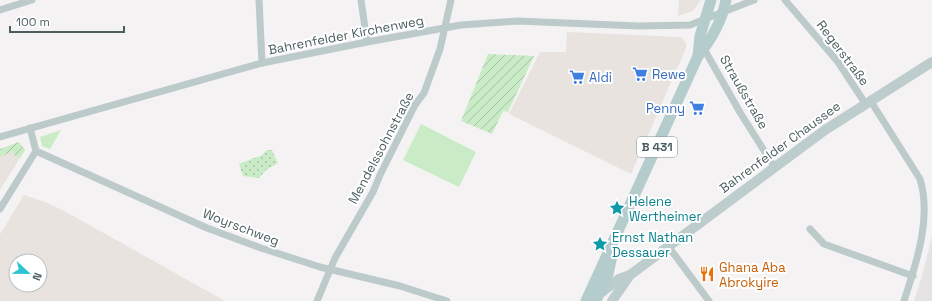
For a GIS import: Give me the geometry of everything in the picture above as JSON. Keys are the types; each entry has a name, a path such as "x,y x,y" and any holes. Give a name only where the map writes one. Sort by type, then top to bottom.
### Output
{"main road":[{"name":"B 431","path":"704,49 700,36 711,0"},
{"path":"719,0 723,12"},
{"name":"B 431","path":"586,301 704,49 723,12 726,0"},
{"path":"704,49 705,20"},
{"name":"Bahrenfelder Chaussee","path":"590,301 598,298 619,279 630,275 775,168 868,102 932,62"},
{"name":"Bahrenfelder Chaussee","path":"598,298 608,274 616,237"},
{"name":"Bahrenfelder Chaussee","path":"612,301 630,275"}],"street":[{"path":"0,10 32,0"},
{"path":"259,0 262,63"},
{"path":"361,0 367,42"},
{"name":"Mendelssohnstraße","path":"318,301 330,269 373,192 415,105 424,93 436,61 450,0"},
{"name":"Bahrenfelder Kirchenweg","path":"0,138 30,128 262,63 367,42 444,28 473,24 517,21 656,26 690,25 754,0"},
{"name":"Regerstraße","path":"785,0 838,62 868,102 920,179 924,189 925,209 923,243 904,301"},
{"name":"Straußstraße","path":"704,49 741,114 775,168"},
{"path":"0,209 36,151 30,128"},
{"name":"Woyrschweg","path":"36,151 206,228 276,253 330,269 400,286 446,301"},
{"path":"810,229 824,244 913,276"},
{"path":"668,246 709,301"}],"shaded area":[{"path":"679,0 701,0 693,11 678,16"},
{"path":"567,32 681,37 686,43 686,48 631,174 509,114 540,52 566,52"},
{"path":"19,142 25,150 0,190 0,149"},
{"path":"24,195 48,203 68,213 225,301 0,301 0,234"},
{"path":"932,236 932,301 914,301 923,272"}],"green space":[{"path":"488,54 534,56 508,112 503,111 492,134 461,121"},
{"path":"421,124 476,152 459,187 403,160"},
{"path":"61,130 50,149 42,146 40,137"},
{"path":"19,142 25,150 20,158 15,156 13,151 0,157 0,149"},
{"path":"267,150 272,150 278,163 266,170 259,178 243,176 239,164 262,155"}],"place":[{"name":"Rewe","path":"640,74"},
{"name":"Aldi","path":"577,77"},
{"name":"Penny","path":"697,108"},
{"name":"Helene Wertheimer","path":"617,208"},
{"name":"Ernst Nathan Dessauer","path":"600,244"},
{"name":"Ghana Aba Abrokyire","path":"707,274"}]}
